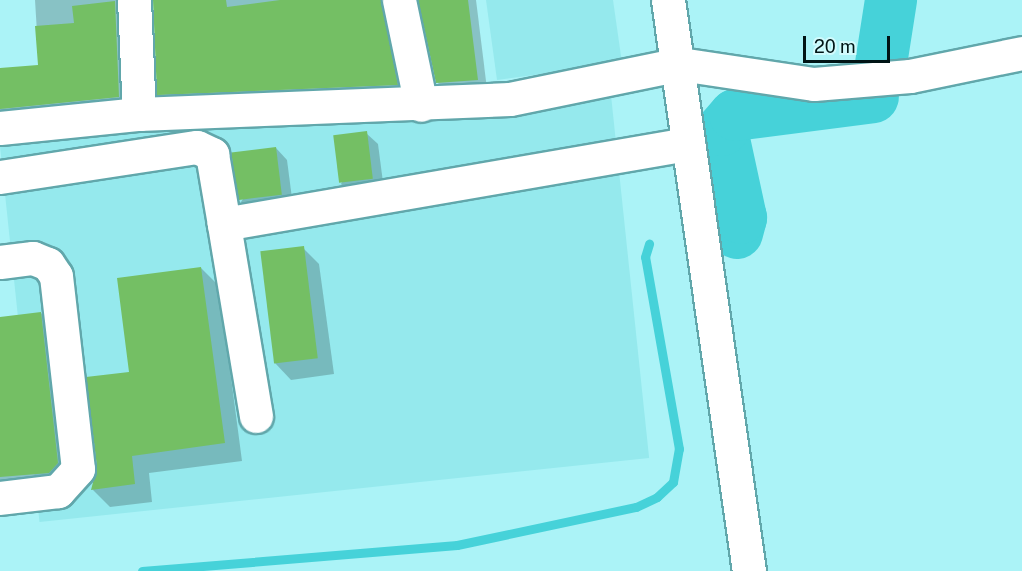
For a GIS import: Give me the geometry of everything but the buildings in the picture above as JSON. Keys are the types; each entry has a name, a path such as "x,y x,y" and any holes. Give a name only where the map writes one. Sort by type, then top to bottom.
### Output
{"street":[{"path":"134,0 140,114"},
{"path":"399,0 421,105"},
{"path":"668,0 680,63 688,144 749,571"},
{"path":"0,128 140,114 421,105 510,99 680,63 814,84 910,76 1022,53"},
{"path":"224,224 688,144"},
{"path":"0,177 197,147 212,154 256,416"},
{"path":"0,262 33,258 48,264 56,276 78,470 58,491 0,498"}],"shaded area":[{"path":"486,0 613,0 622,63 497,80"},
{"path":"609,76 649,458 39,522 0,140"}],"waterway":[{"path":"881,64 891,0"},
{"path":"737,233 741,218 722,130 735,115 873,97"},
{"path":"142,571 457,545 636,507 657,497 673,482 679,449 645,257 649,244"}]}
